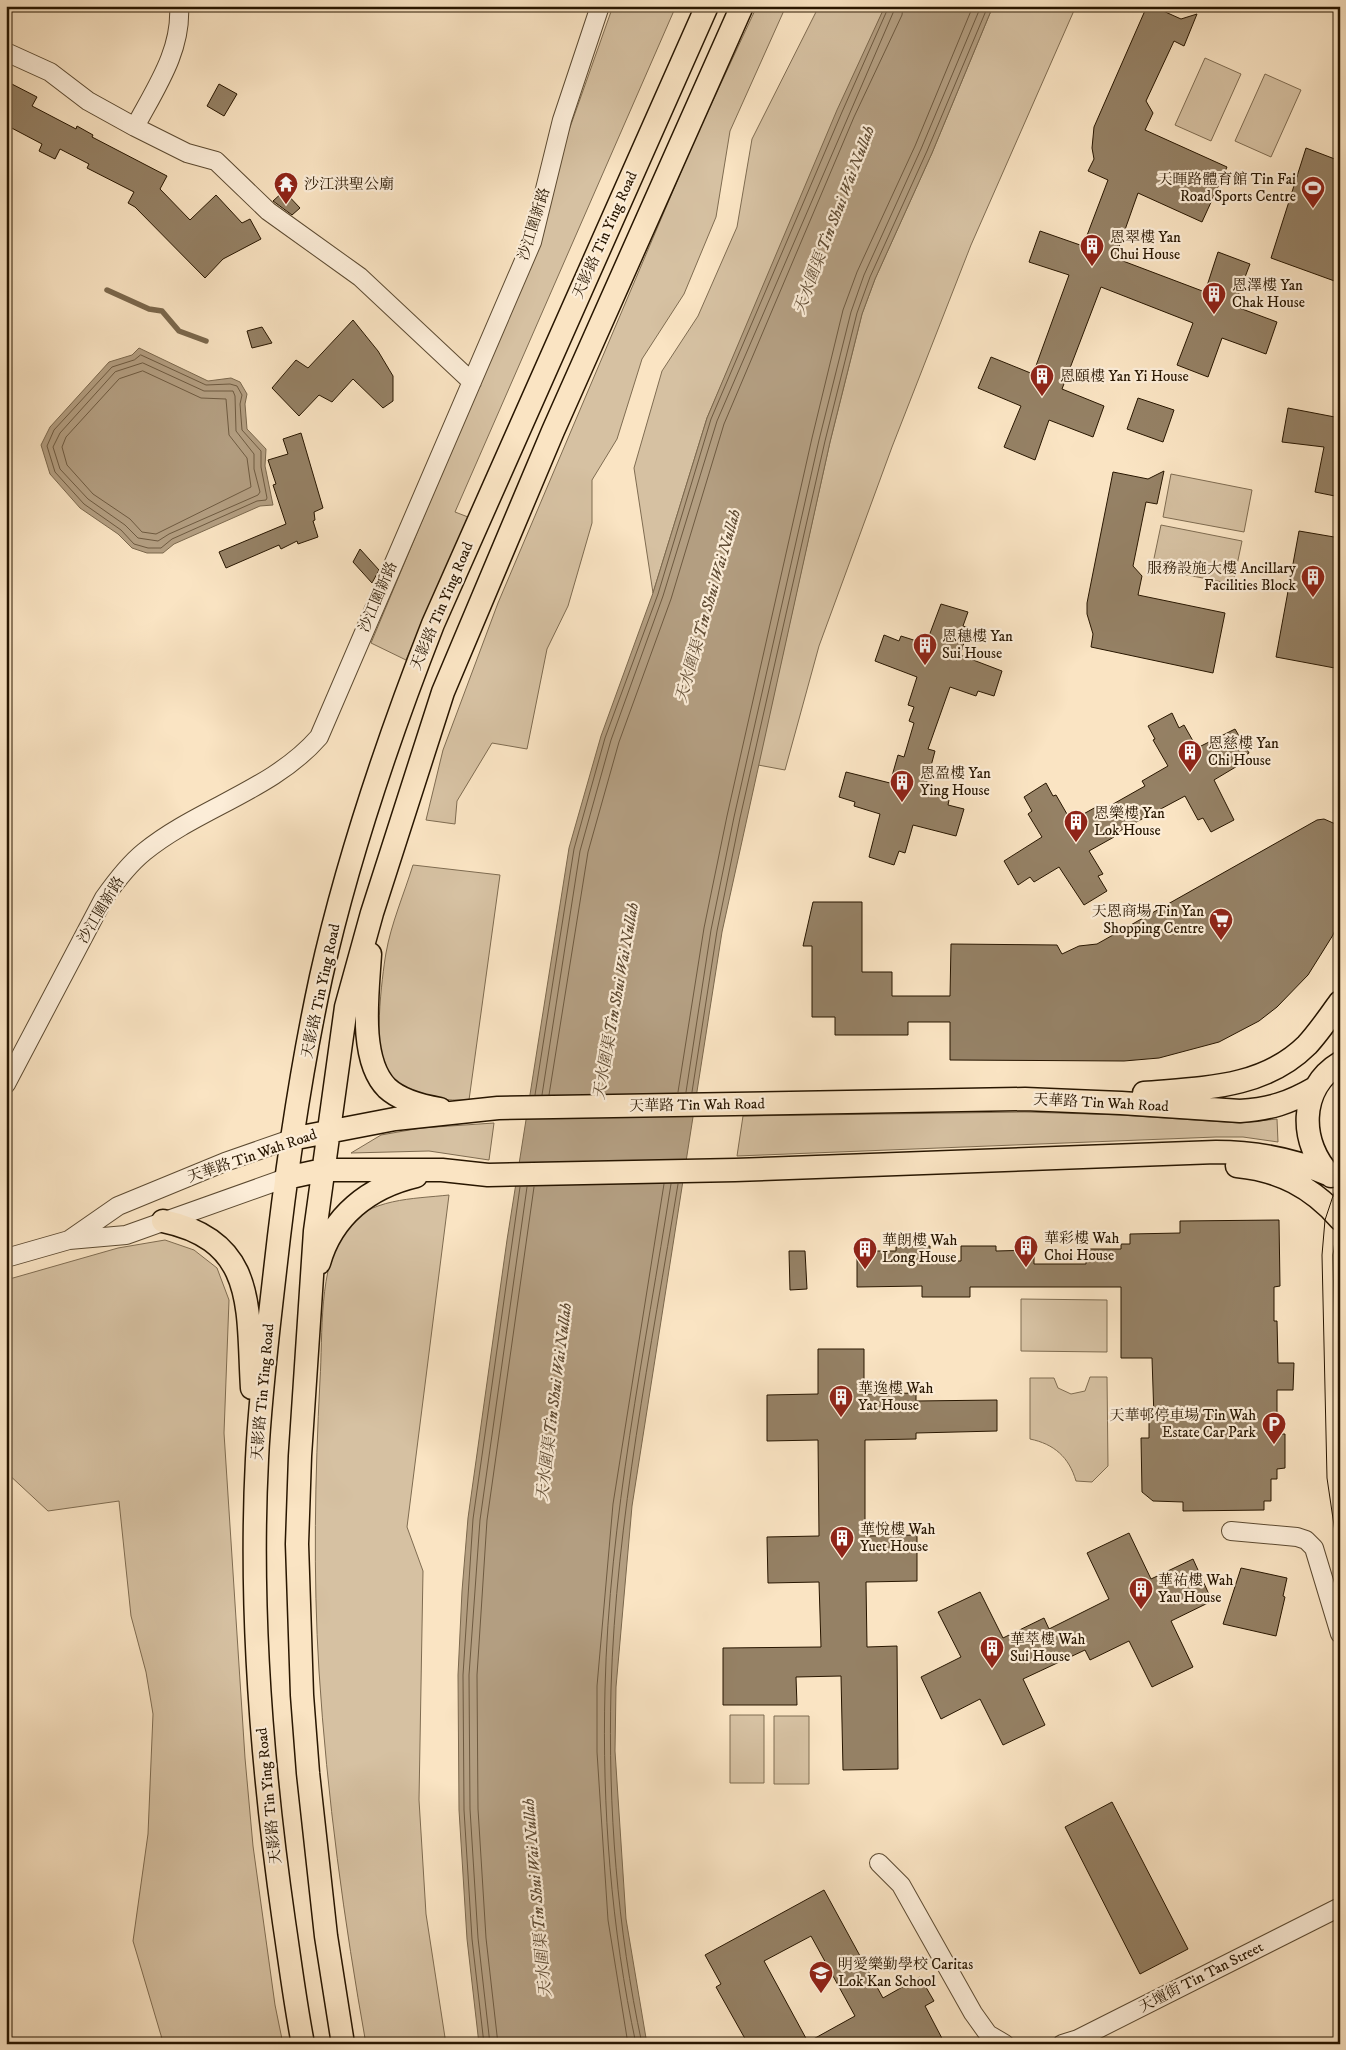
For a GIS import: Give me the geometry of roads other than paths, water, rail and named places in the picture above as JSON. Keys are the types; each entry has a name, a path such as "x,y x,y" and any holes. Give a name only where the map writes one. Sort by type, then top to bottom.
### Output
{"main road":[{"name":"天影路 Tin Ying Road","path":"302,2044 277,1871 260,1703 255,1546 257,1458 269,1327 286,1178 291,1139 321,977 370,801 408,689 460,562 707,6"},
{"name":"天影路 Tin Ying Road","path":"343,2044 317,1865 301,1668 297,1544 300,1456 315,1231 346,1007 372,913 443,692 553,431 742,6"},
{"path":"372,913 367,1016 368,1036 377,1072 387,1087 399,1097 421,1106 455,1112"},
{"path":"1073,1100 1225,1085 1252,1079 1272,1071 1305,1047 1319,1032 1340,1002"},
{"path":"1335,1178 1318,1161 1310,1143 1306,1125 1308,1106 1316,1088 1338,1061"},
{"name":"天華路 Tin Wah Road","path":"291,1139 328,1130 455,1112 498,1108 1073,1100 1249,1110 1291,1102 1316,1088"},
{"name":"天華路 Tin Wah Road","path":"286,1178 322,1170 442,1170 488,1175 735,1170 1242,1152 1289,1159 1335,1178"},
{"path":"1074,1157 1257,1168 1295,1181 1327,1204 1340,1219"},
{"path":"310,1294 324,1246 335,1226 350,1210 381,1188 442,1170"},
{"path":"163,1221 184,1226 219,1246 236,1266 241,1279 247,1321 257,1458"}],"street":[{"path":"135,128 173,54 178,37 179,6"},
{"name":"沙江圍新路","path":"6,1084 104,898 124,870 142,853 165,836 286,768 305,753 319,737 532,242 562,120 600,6"},
{"path":"6,52 50,72 88,101 135,128 187,154 216,161 268,211 360,277 472,382"},
{"name":"天華路 Tin Wah Road","path":"69,1240 118,1206 225,1162 291,1139"},
{"name":"天華路 Tin Wah Road","path":"6,1258 69,1240 126,1234 286,1178"},
{"path":"1231,1531 1296,1536 1306,1540 1314,1548 1340,1634"},
{"path":"879,1863 901,1885 973,2013 988,2034 1005,2044"},
{"name":"天壇街 Tin Tan Street","path":"1062,2044 1078,2039 1340,1907"}],"water":[{"name":"天水圍渠 Tin Shui Wai Nullah","path":"885,6 993,6 932,153 875,279 862,314 830,442 722,932 632,1506 616,1687 615,1751 626,1919 647,2044 479,2044 467,1939 459,1810 458,1675 462,1591 468,1518 507,1240 569,848 601,736 653,593 707,418 837,110"},
{"path":"139,348 208,381 231,378 240,382 247,394 245,404 247,429 266,449 265,466 273,505 260,506 174,544 163,553 147,553 132,548 118,534 80,508 50,474 41,445 50,427 109,362 132,355"}],"waterway":[{"path":"107,290 149,309 162,311 179,331 206,341"}],"tram line":[{"path":"1340,1175 1325,1220 1322,1255 1327,1478 1340,1566"},
{"path":"1340,1206 1333,1255 1336,1413 1340,1489"}],"place":[{"name":"沙江洪聖公廟","path":"286,205"},
{"name":"天暉路體育館 Tin Fai Road Sports Centre","path":"1313,209"},
{"name":"恩翠樓 Yan Chui House","path":"1092,267"},
{"name":"恩澤樓 Yan Chak House","path":"1214,315"},
{"name":"恩頤樓 Yan Yi House","path":"1042,397"},
{"name":"服務設施大樓 Ancillary Facilities Block","path":"1313,598"},
{"name":"恩穗樓 Yan Sui House","path":"925,666"},
{"name":"恩慈樓 Yan Chi House","path":"1190,773"},
{"name":"恩盈樓 Yan Ying House","path":"902,803"},
{"name":"恩樂樓 Yan Lok House","path":"1076,843"},
{"name":"天恩商場 Tin Yan Shopping Centre","path":"1221,941"},
{"name":"華彩樓 Wah Choi House","path":"1026,1268"},
{"name":"華朗樓 Wah Long House","path":"865,1270"},
{"name":"華逸樓 Wah Yat House","path":"841,1418"},
{"name":"天華邨停車場 Tin Wah Estate Car Park","path":"1274,1445"},
{"name":"華悅樓 Wah Yuet House","path":"842,1559"},
{"name":"華祐樓 Wah Yau House","path":"1141,1610"},
{"name":"華萃樓 Wah Sui House","path":"992,1669"},
{"name":"明愛樂勤學校 Caritas Lok Kan School","path":"821,1994"}]}
